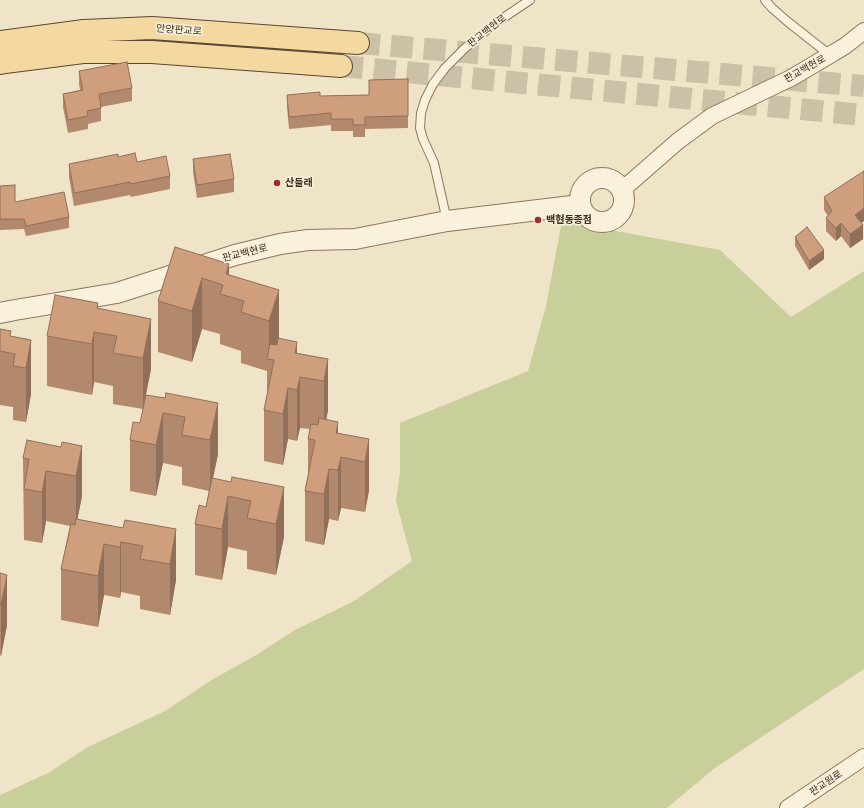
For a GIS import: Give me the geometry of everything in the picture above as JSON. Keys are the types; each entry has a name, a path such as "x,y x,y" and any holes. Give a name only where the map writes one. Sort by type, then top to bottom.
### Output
{"main road":[{"name":"안양판교로","path":"0,42 84,31 152,28 358,43"},
{"path":"0,63 83,52 152,52 341,66"}],"street":[{"name":"판교백현로","path":"622,190 678,141 712,116 791,78 845,46 864,31"},
{"path":"607,178 618,185 622,190 624,205 616,218 602,223 588,218 582,212 579,198 584,186 589,182 595,179 607,178"},
{"name":"판교백현로","path":"0,313 117,293 235,255 280,244 308,240 355,239 447,221 580,205"},
{"name":"판교원로","path":"797,806 864,757"}],"lane":[{"name":"판교백현로","path":"447,221 434,163 423,139 420,128 421,113 425,100 433,84 445,68 464,49 494,24 530,0"},
{"name":"판교백현로","path":"765,0 788,22 830,55"}],"green space":[{"path":"581,223 588,226 720,250 791,317 864,271 864,669 715,768 667,808 0,808 0,795 48,773 88,747 165,711 210,681 256,655 295,630 354,601 412,561 396,501 400,472 400,423 528,371 546,306 561,226"}],"building":[{"path":"127,62 132,88 99,94 101,108 87,111 88,116 68,120 63,94 83,90 79,71"},
{"path":"408,79 408,116 365,117 365,125 353,125 353,119 331,119 331,113 289,117 287,95 320,92 320,96 369,95 369,80"},
{"path":"135,153 137,162 166,156 170,176 74,193 69,164 118,154 118,157"},
{"path":"230,154 234,179 197,185 193,159"},
{"path":"864,171 864,208 855,215 863,225 850,234 841,223 836,228 826,218 832,211 824,197"},
{"path":"15,185 15,202 64,192 69,217 26,226 24,219 0,219 0,186"},
{"path":"807,227 824,250 809,261 795,237"},
{"path":"175,247 229,264 226,274 279,290 269,321 241,312 244,301 220,294 223,285 202,278 192,311 158,301"},
{"path":"55,295 98,303 97,308 151,319 143,358 113,353 117,336 94,332 92,344 47,336"},
{"path":"0,329 11,331 10,336 31,340 26,368 13,366 15,354 0,351"},
{"path":"278,338 297,342 295,353 328,359 324,381 300,377 297,390 288,388 283,414 264,410 274,360 267,359 270,344 277,345"},
{"path":"166,393 218,403 210,440 182,435 185,417 163,413 156,445 130,440 133,422 140,423 146,395 165,398"},
{"path":"319,418 338,422 336,433 369,439 365,462 341,457 338,470 329,469 324,494 305,491 315,440 308,439 311,424 318,425"},
{"path":"27,440 61,447 62,442 82,446 76,476 46,471 42,492 24,489 29,459 23,458"},
{"path":"232,477 284,487 276,524 247,518 251,501 228,496 222,529 195,524 199,505 206,507 212,478 231,482"},
{"path":"76,519 123,528 125,520 176,529 170,564 140,559 143,546 121,542 120,547 104,544 98,576 61,569 71,524 75,525"},
{"path":"0,573 7,575 1,605 0,605"}],"tunnel":[{"path":"358,43 864,86"},
{"path":"341,66 864,115"}],"place":[{"name":"산들래","path":"277,183"},
{"name":"백현동종점","path":"538,220"}]}
